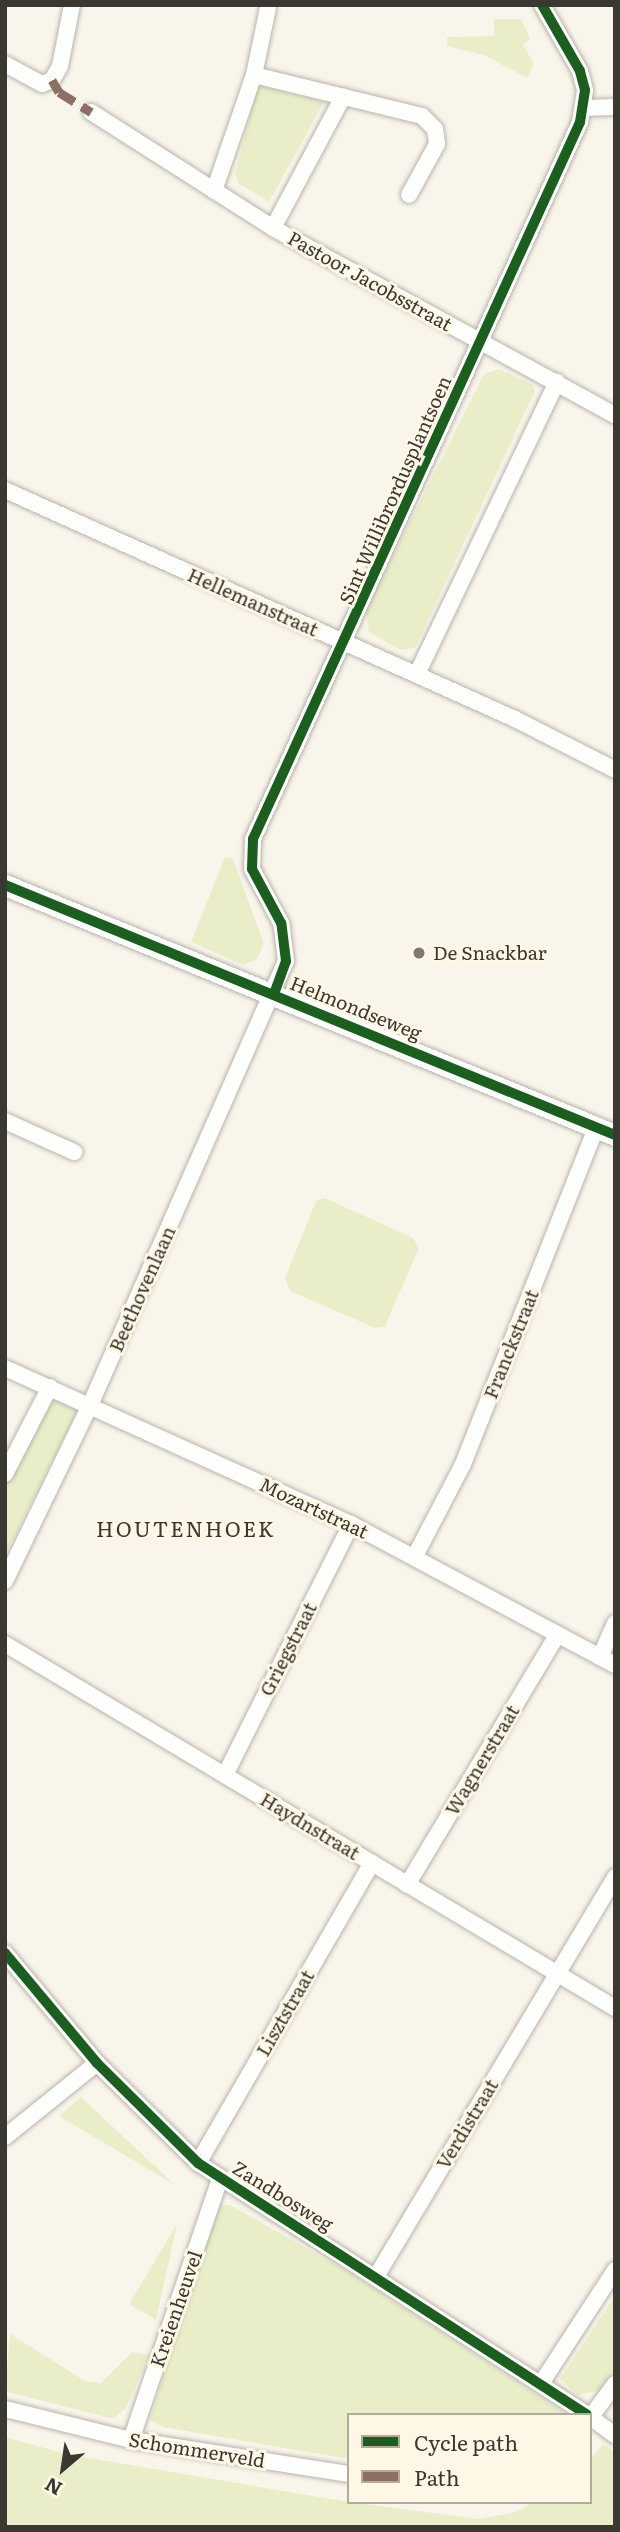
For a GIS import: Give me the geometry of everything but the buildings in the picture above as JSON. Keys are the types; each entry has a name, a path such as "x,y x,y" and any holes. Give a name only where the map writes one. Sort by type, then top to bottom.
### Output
{"street":[{"path":"5,64 42,84 52,80 60,66 72,5"},
{"name":"Sint Willibrordusplantsoen","path":"274,993 286,961 283,936 281,923 252,869 253,839 345,643 584,108 585,90 580,71 542,5"},
{"path":"214,191 254,75 268,8"},
{"path":"254,75 422,116 435,129 437,144 409,194"},
{"name":"Pastoor Jacobsstraat","path":"273,228 343,97"},
{"path":"584,108 615,107"},
{"name":"Pastoor Jacobsstraat","path":"91,112 273,228 615,415"},
{"path":"417,674 558,382"},
{"name":"Hellemanstraat","path":"5,490 417,674 615,770"},
{"name":"Helmondseweg","path":"5,885 274,993 605,1131"},
{"name":"Beethovenlaan","path":"5,1581 91,1404 274,993"},
{"path":"5,1121 74,1152"},
{"name":"Franckstraat","path":"415,1556 463,1464 605,1131"},
{"name":"Mozartstraat","path":"5,1368 91,1404 351,1524 615,1665"},
{"path":"5,1474 50,1387"},
{"name":"Griegstraat","path":"225,1774 351,1524"},
{"path":"600,1657 615,1623"},
{"name":"Wagnerstraat","path":"407,1885 557,1634"},
{"name":"Haydnstraat","path":"5,1644 615,2008"},
{"name":"Lisztstraat","path":"198,2163 372,1863"},
{"name":"Verdistraat","path":"377,2275 615,1877"},
{"name":"Zandbosweg","path":"5,1953 97,2063 198,2163 377,2275 542,2382 585,2413"},
{"path":"5,2137 97,2063"},
{"name":"Kreienheuvel","path":"131,2441 220,2178"},
{"path":"542,2382 615,2270"},
{"path":"592,2414 615,2385"},
{"name":"Schommerveld","path":"5,2409 131,2441 347,2474"},
{"name":"Zandbosweg","path":"592,2418 615,2435"}],"green space":[{"path":"494,19 521,19 530,38 523,45 534,64 527,78 484,55 447,46 447,37 494,36"},
{"path":"258,85 324,102 269,202 238,183 235,174"},
{"path":"499,369 533,385 535,391 415,648 400,650 369,632 366,610 484,374"},
{"path":"225,857 233,859 264,944 257,959 243,965 191,942"},
{"path":"325,1198 413,1238 419,1248 385,1326 375,1328 290,1291 285,1278 316,1201"},
{"path":"52,1392 80,1406 5,1555 5,1484"},
{"path":"81,2097 175,2185 59,2116"},
{"path":"221,2205 230,2205 345,2270 565,2413 347,2413 347,2459 163,2427 150,2420 211,2224"},
{"path":"177,2224 156,2320 129,2304"},
{"path":"615,2296 615,2370 601,2390 578,2395 560,2379"},
{"path":"10,2334 85,2381 101,2383 132,2352 150,2355 126,2408 113,2419 5,2391"},
{"path":"5,2437 66,2454 347,2502 347,2504 479,2519 516,2512 530,2504 592,2504 592,2458 603,2444 615,2452 615,2527 5,2527"}],"marked path":[{"path":"52,80 59,92 91,112"}],"cycle path":[{"path":"274,994 286,961 281,923 252,869 253,839 580,122 585,90 580,71 542,5"},
{"path":"5,885 615,1135"},
{"path":"5,1953 97,2063 198,2163 584,2413"}],"place":[{"name":"De Snackbar","path":"419,953"}],"district":[{"name":"HOUTENHOEK","path":"186,1528"}]}
